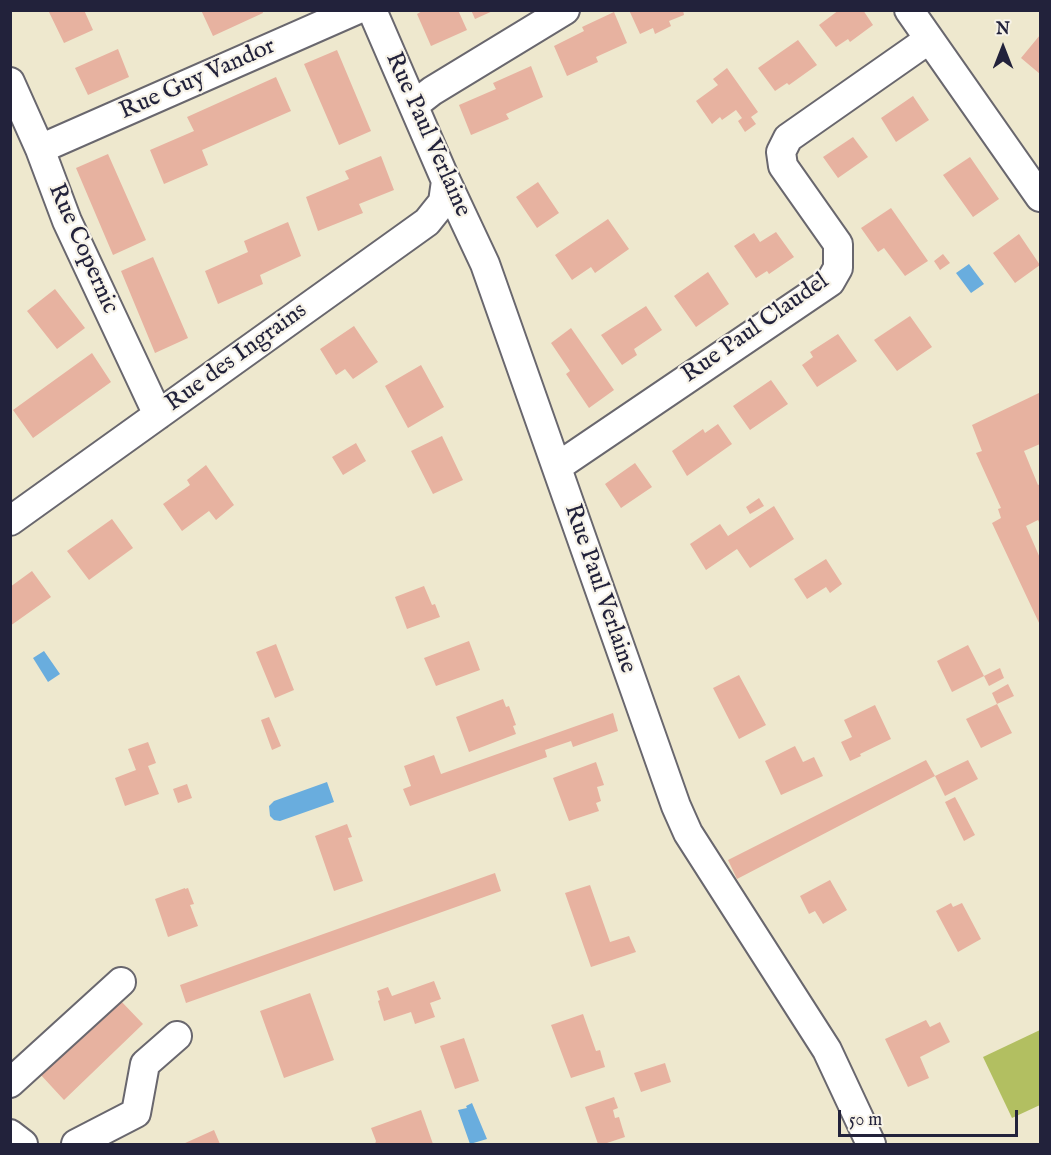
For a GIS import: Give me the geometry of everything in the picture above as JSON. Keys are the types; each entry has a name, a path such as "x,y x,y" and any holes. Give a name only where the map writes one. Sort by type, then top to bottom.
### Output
{"street":[{"name":"Rue Guy Vandor","path":"40,149 356,10"},
{"name":"Rue Paul Verlaine","path":"372,10 446,181 485,264 680,815 688,833 827,1050 871,1144"},
{"path":"414,105 432,91 565,10"},
{"path":"909,10 927,40 1041,197"},
{"name":"Rue Paul Claudel","path":"557,467 830,282 838,268 838,244 783,166 781,153 788,138 927,40"},
{"name":"Rue Copernic","path":"10,82 40,149 67,221 158,415"},
{"name":"Rue des Ingrains","path":"10,521 428,222 443,201 446,181"},
{"path":"10,1083 122,982"},
{"path":"76,1144 136,1113 145,1064 177,1036"},
{"path":"10,1134 22,1144"}],"green space":[{"path":"1040,1030 1040,1105 1012,1118 983,1057"}],"water":[{"path":"969,264 984,284 971,293 956,273"},
{"path":"44,651 60,674 48,682 33,658"},
{"path":"327,782 334,802 280,821 270,816 269,806 274,801"},
{"path":"472,1103 487,1139 470,1144 458,1110 467,1108 466,1106"}],"building":[{"path":"48,10 84,10 93,30 64,43"},
{"path":"201,10 262,10 263,13 213,36"},
{"path":"424,10 458,10 467,30 431,46 417,14"},
{"path":"471,10 495,10 475,19"},
{"path":"629,10 683,10 684,15 669,21 671,26 655,34 653,28 640,34"},
{"path":"839,10 863,10 873,25 850,42 848,39 836,47 819,25"},
{"path":"614,12 627,43 596,57 598,62 567,76 554,46 584,31 582,27"},
{"path":"1040,35 1040,74 1021,58"},
{"path":"798,40 817,65 789,85 787,83 775,91 758,68"},
{"path":"118,49 129,77 88,95 75,68"},
{"path":"337,50 371,131 339,145 304,64"},
{"path":"531,66 543,97 506,114 509,119 471,135 459,105 496,89 493,83"},
{"path":"727,68 758,112 751,117 756,124 745,132 738,121 742,118 736,110 722,120 720,117 712,124 696,101 718,85 713,79"},
{"path":"276,77 291,111 202,150 208,165 164,184 150,150 194,131 187,117"},
{"path":"913,96 929,120 896,142 881,118"},
{"path":"853,137 868,157 838,178 823,157"},
{"path":"108,154 146,240 113,255 76,168"},
{"path":"381,156 394,190 359,204 363,213 318,231 306,197 349,179 345,171"},
{"path":"970,157 999,199 973,217 943,175"},
{"path":"538,182 559,213 537,228 516,197"},
{"path":"891,208 928,261 905,276 884,248 878,252 861,228"},
{"path":"608,219 629,249 595,273 591,267 572,280 555,255"},
{"path":"288,222 301,256 260,275 263,284 218,304 205,271 248,252 244,241"},
{"path":"776,232 794,257 769,274 767,271 756,278 734,246 754,233 760,242"},
{"path":"1019,234 1040,265 1015,283 993,253"},
{"path":"943,254 950,263 940,270 934,261"},
{"path":"153,257 188,338 155,353 121,271"},
{"path":"708,272 729,304 696,327 674,296"},
{"path":"55,289 85,328 57,349 27,311"},
{"path":"646,306 662,330 634,349 637,355 622,365 601,335"},
{"path":"910,316 932,347 897,371 874,340"},
{"path":"354,326 378,362 353,379 345,369 336,375 320,349"},
{"path":"571,328 614,390 589,408 566,374 570,371 551,343"},
{"path":"838,334 857,361 817,387 802,365 813,357 810,352"},
{"path":"92,353 111,382 33,438 13,410"},
{"path":"421,365 444,407 408,428 385,386"},
{"path":"771,380 788,404 750,430 733,406"},
{"path":"1039,393 1040,444 1024,451 1038,485 1040,484 1040,524 1038,520 1026,526 1040,558 1040,625 992,523 1001,518 998,509 1001,508 976,453 982,451 972,425"},
{"path":"718,424 732,444 687,476 672,451 703,429 705,433"},
{"path":"442,436 463,480 433,494 411,451"},
{"path":"356,443 366,461 343,475 332,457"},
{"path":"635,463 652,487 621,508 605,484"},
{"path":"206,465 234,505 216,520 209,511 182,531 163,504 190,485 187,480"},
{"path":"759,498 764,506 750,514 746,507"},
{"path":"774,506 794,539 750,568 737,549 706,570 690,544 720,524 728,536"},
{"path":"112,519 133,548 89,580 67,551"},
{"path":"826,559 842,584 830,593 826,587 807,599 794,579"},
{"path":"32,571 51,597 10,626 10,587"},
{"path":"424,586 440,617 407,629 395,597"},
{"path":"469,641 480,670 436,686 424,658"},
{"path":"276,644 294,690 275,698 256,652"},
{"path":"968,645 984,676 952,692 937,661"},
{"path":"1000,668 1004,678 989,686 984,676"},
{"path":"739,675 766,725 739,739 713,688"},
{"path":"1008,684 1014,696 997,704 992,693"},
{"path":"503,699 506,707 509,706 516,725 513,726 516,734 469,752 456,717"},
{"path":"997,704 1012,733 981,748 966,719"},
{"path":"875,705 891,739 850,761 841,742 852,737 844,720"},
{"path":"613,713 618,731 573,747 571,741 545,750 547,757 410,806 403,789 411,786 404,766 434,755 441,774"},
{"path":"269,717 281,746 272,750 261,720"},
{"path":"148,742 156,763 148,766 159,794 125,806 115,778 136,770 128,749"},
{"path":"795,746 803,762 814,757 823,776 781,795 765,761"},
{"path":"926,760 935,776 737,879 728,860"},
{"path":"968,760 978,779 945,796 935,776"},
{"path":"596,762 604,785 597,787 601,801 596,803 599,811 569,821 553,778"},
{"path":"187,784 192,798 178,803 173,789"},
{"path":"955,797 975,835 964,841 945,802"},
{"path":"347,824 352,837 348,838 363,881 334,891 315,836"},
{"path":"495,873 501,891 186,1003 180,985"},
{"path":"830,880 847,910 823,924 815,911 809,914 800,896"},
{"path":"590,885 610,942 629,936 636,952 591,967 565,893"},
{"path":"188,888 194,904 190,905 198,926 168,937 155,899"},
{"path":"951,903 953,907 962,903 981,939 958,952 936,911"},
{"path":"434,981 441,999 430,1003 435,1017 415,1024 411,1012 384,1021 377,991 388,987 392,996"},
{"path":"310,993 334,1060 284,1078 260,1011"},
{"path":"119,999 143,1024 64,1100 40,1074"},
{"path":"583,1014 596,1051 600,1050 605,1067 571,1078 551,1025"},
{"path":"926,1020 930,1027 940,1022 950,1042 920,1057 929,1078 908,1087 885,1039"},
{"path":"464,1038 479,1081 455,1089 440,1046"},
{"path":"665,1063 671,1082 641,1092 634,1073"},
{"path":"614,1097 618,1108 613,1110 615,1118 619,1117 625,1137 598,1144 585,1107"},
{"path":"421,1110 433,1144 375,1144 371,1128"},
{"path":"214,1130 220,1144 183,1144"}]}
